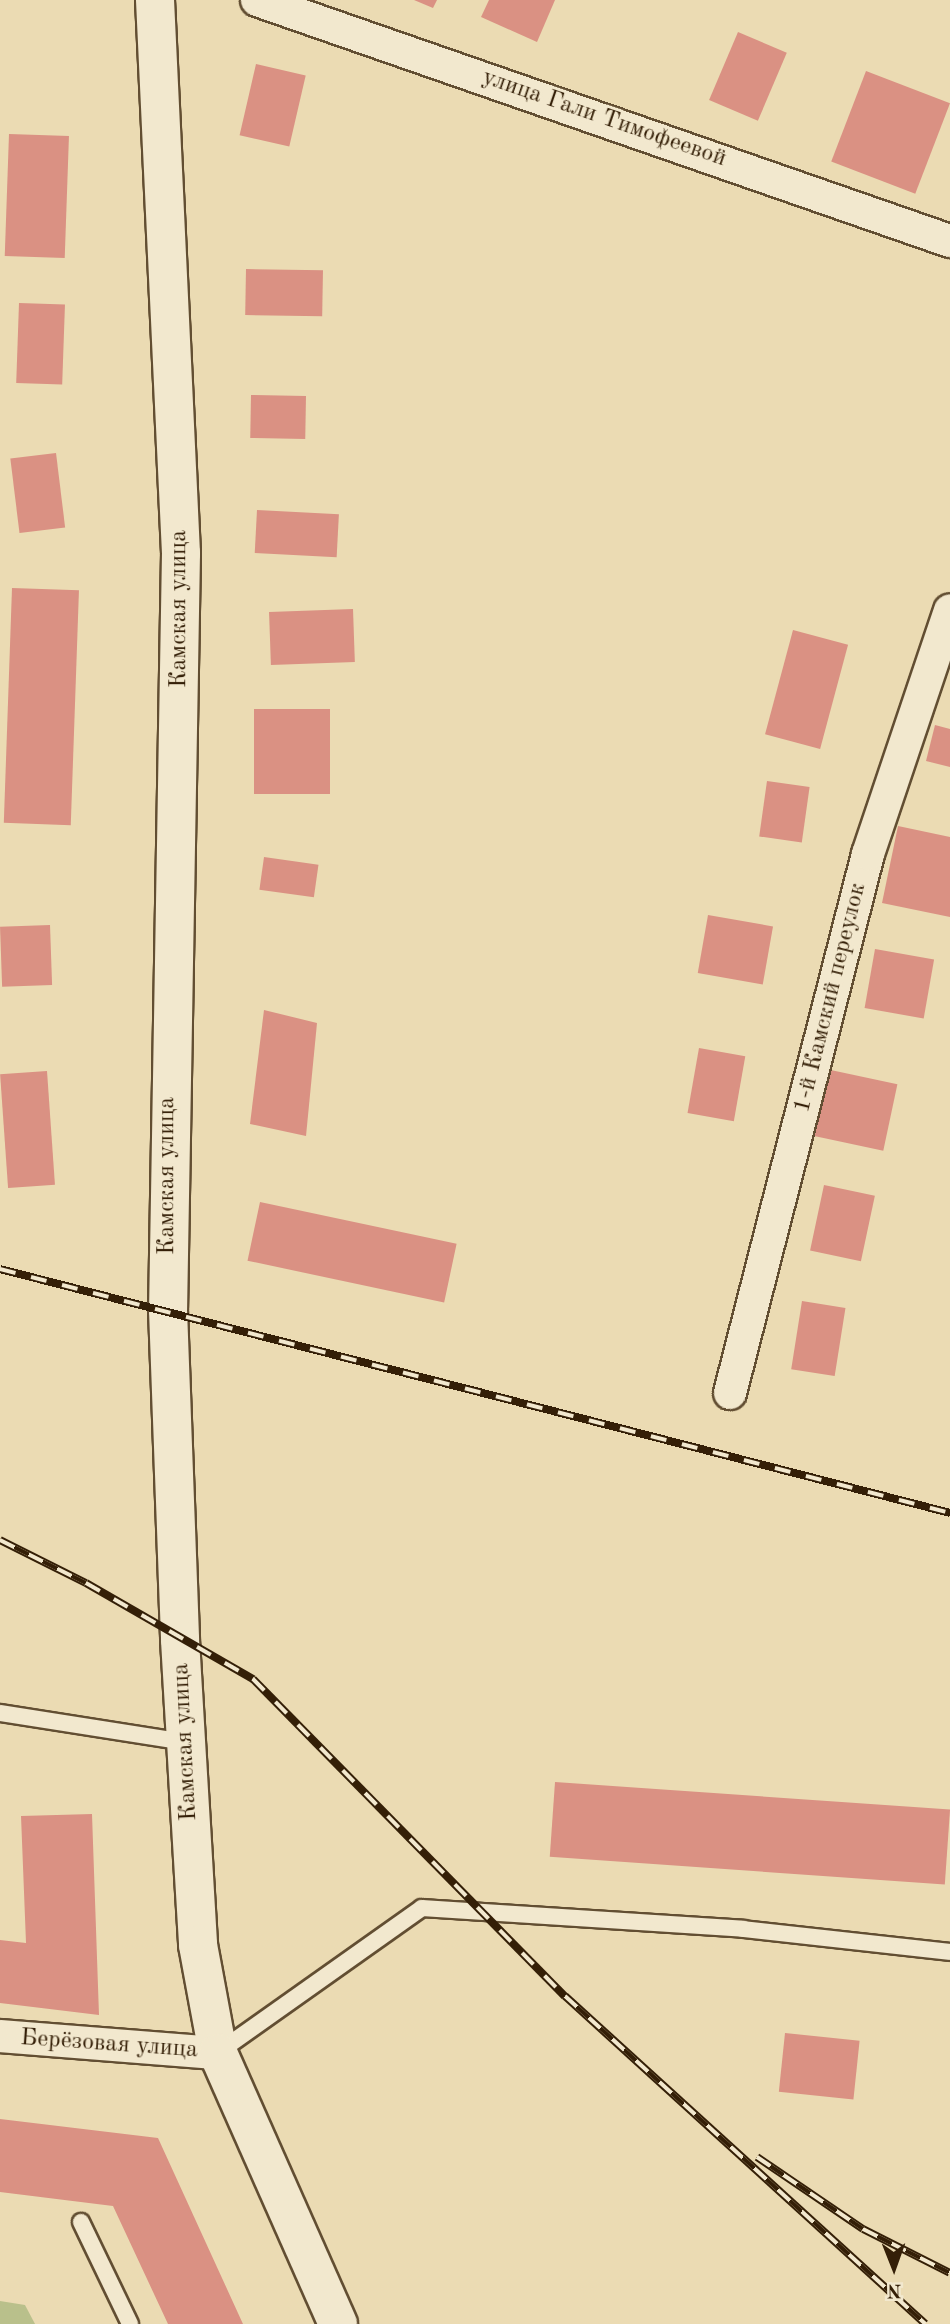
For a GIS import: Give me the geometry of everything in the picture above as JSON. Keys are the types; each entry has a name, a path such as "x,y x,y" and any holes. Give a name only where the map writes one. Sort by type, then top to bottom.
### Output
{"main road":[{"name":"Камская улица","path":"155,0 181,553 167,1310 198,1945 218,2053 338,2324"}],"street":[{"name":"улица Гали Тимофеевой","path":"257,0 950,241"},
{"name":"1-й Камский переулок","path":"730,1393 867,854 950,610"},
{"name":"Берёзовая улица","path":"0,2036 218,2053"}],"lane":[{"path":"0,1713 186,1742"},
{"path":"218,2053 422,1908 743,1930 950,1952"},
{"path":"81,2222 131,2324"}],"green space":[{"path":"0,2301 25,2305 35,2324 0,2324"}],"building":[{"path":"414,0 437,0 433,8"},
{"path":"489,0 555,0 537,42 481,17"},
{"path":"738,32 787,53 758,121 709,100"},
{"path":"256,64 306,75 289,147 240,135"},
{"path":"866,71 950,103 915,194 831,162"},
{"path":"9,134 69,136 65,258 5,256"},
{"path":"246,269 323,270 322,316 245,315"},
{"path":"19,303 65,305 62,385 16,383"},
{"path":"251,395 306,396 305,439 250,438"},
{"path":"56,453 65,527 19,533 10,459"},
{"path":"257,510 339,514 337,557 255,553"},
{"path":"12,588 79,590 71,825 4,823"},
{"path":"353,609 355,662 271,665 269,612"},
{"path":"793,630 848,645 820,749 765,734"},
{"path":"254,709 330,709 330,794 254,794"},
{"path":"935,725 950,729 950,767 926,761"},
{"path":"767,781 810,787 802,842 759,836"},
{"path":"898,826 950,837 950,917 882,903"},
{"path":"264,857 318,865 314,897 259,890"},
{"path":"708,915 773,926 763,985 698,973"},
{"path":"50,925 52,985 2,987 0,927"},
{"path":"875,949 934,959 924,1019 865,1008"},
{"path":"264,1010 317,1023 306,1136 250,1124"},
{"path":"699,1048 745,1056 734,1121 688,1113"},
{"path":"826,1069 897,1084 883,1151 812,1136"},
{"path":"47,1071 55,1185 8,1188 0,1074"},
{"path":"824,1185 875,1196 861,1261 810,1251"},
{"path":"260,1202 457,1244 444,1302 248,1261"},
{"path":"802,1301 845,1308 835,1376 791,1369"},
{"path":"555,1782 950,1810 945,1884 550,1857"},
{"path":"92,1814 99,2015 0,2003 0,1940 26,1943 21,1816"},
{"path":"785,2033 860,2041 853,2100 779,2092"},
{"path":"0,2119 158,2138 243,2324 168,2324 113,2206 0,2192"}],"railway":[{"path":"0,1269 950,1513"},
{"path":"0,1540 86,1583 253,1679 565,1996 925,2324"},
{"path":"757,2157 863,2229 950,2273"}]}
